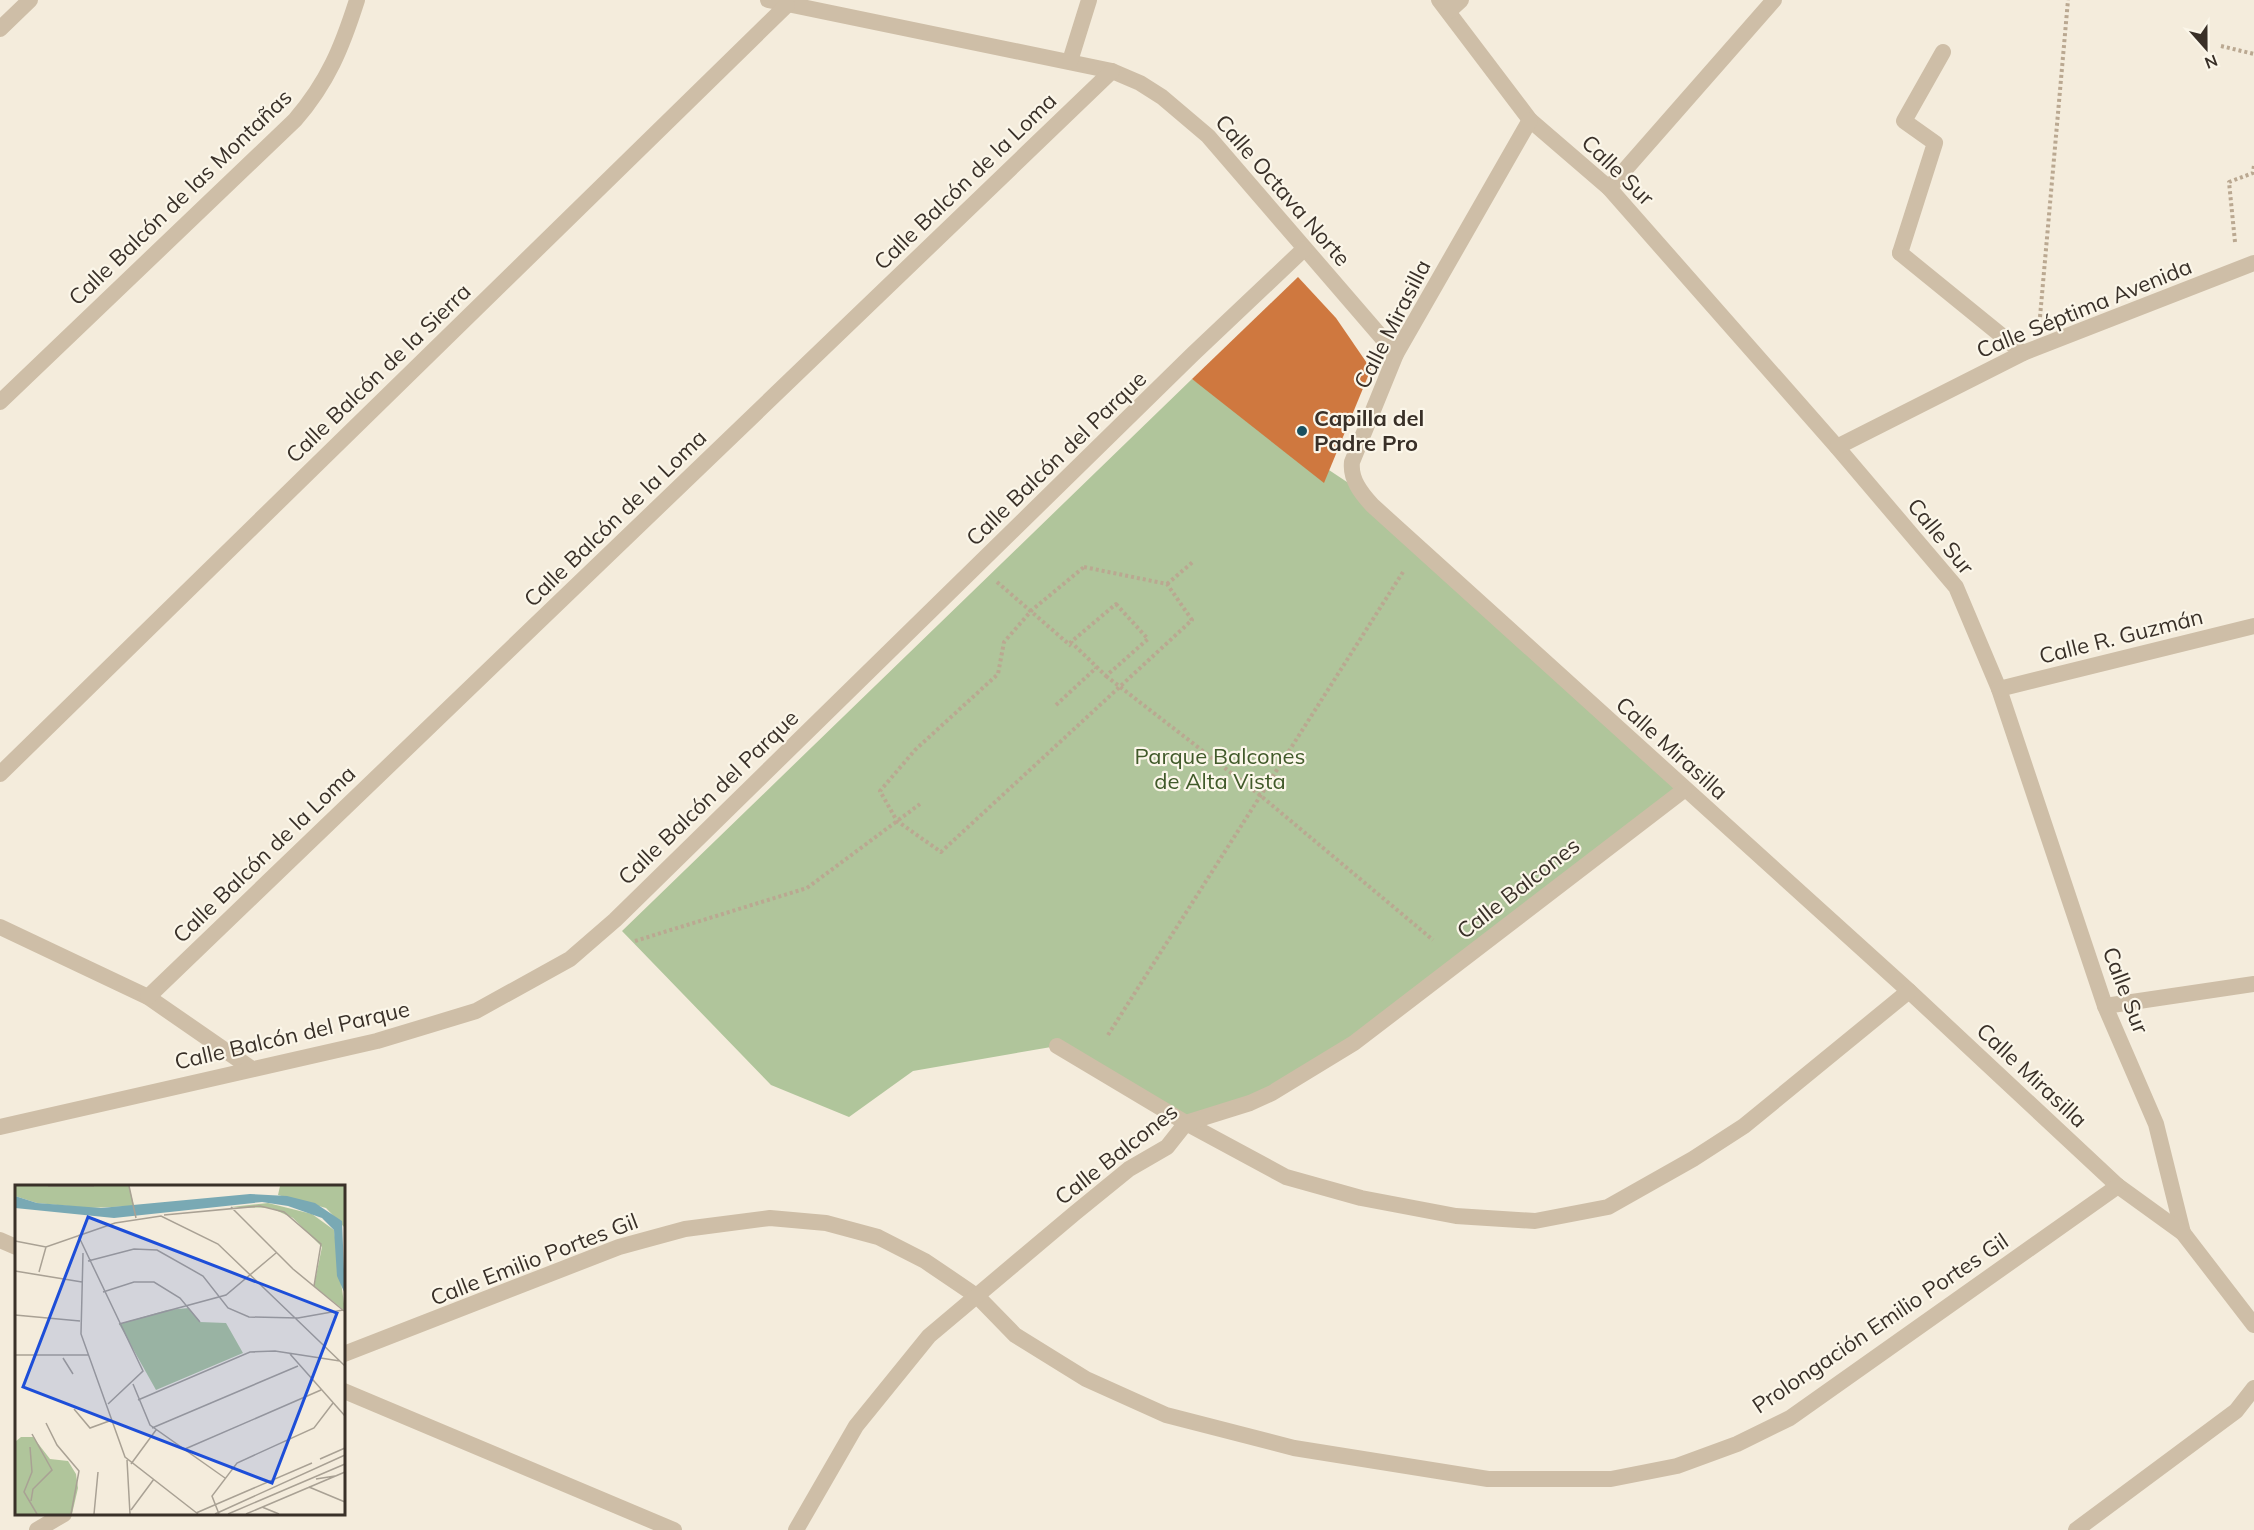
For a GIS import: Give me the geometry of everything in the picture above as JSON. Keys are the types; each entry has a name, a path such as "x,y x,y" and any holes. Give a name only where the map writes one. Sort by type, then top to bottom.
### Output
{"street":[{"path":"0,29 30,0"},
{"name":"Calle Balcón de las Montañas","path":"0,402 295,120 313,99 341,50 357,0"},
{"name":"Calle Octava Norte","path":"768,0 1112,71 1140,83 1162,97 1208,136 1396,354"},
{"path":"1070,62 1089,0"},
{"path":"1609,188 1774,0"},
{"name":"Calle Sur","path":"1450,4 1530,120 1609,188 1837,447 1956,587 1999,689 2105,1006 2156,1124 2183,1233"},
{"name":"Calle Balcón de la Sierra","path":"0,774 787,5"},
{"path":"1943,52 1904,121 1935,143 1900,253 2030,351"},
{"name":"Calle Balcón de la Loma","path":"148,997 1112,71"},
{"name":"Calle Mirasilla","path":"1530,120 1396,354 1352,462 1353,478 1359,490 1372,506 1909,991 2118,1186 2183,1233 2254,1325"},
{"name":"Calle Balcón del Parque","path":"0,1127 377,1041 476,1011 570,959 632,903 1249,300 1304,249"},
{"name":"Calle Séptima Avenida","path":"1837,447 2030,351 2254,263"},
{"name":"Calle R. Guzmán","path":"1999,689 2254,626"},
{"name":"Calle Balcones","path":"796,1530 856,1426 929,1336 1112,1182 1167,1147 1186,1123 1265,1096 1307,1074 1354,1043 1684,790"},
{"path":"0,927 148,997 252,1069"},
{"path":"2105,1006 2254,984"},
{"path":"1057,1046 1186,1123 1286,1177 1361,1198 1456,1216 1535,1221 1608,1207 1693,1159 1744,1126 1909,991"},
{"name":"Prolongación Emilio Portes Gil","path":"978,1297 1015,1335 1086,1379 1166,1415 1294,1448 1488,1479 1611,1479 1677,1466 1737,1444 1790,1418 2118,1186"},
{"name":"Calle Emilio Portes Gil","path":"345,1354 619,1247 685,1229 725,1222 770,1218 826,1223 878,1237 925,1261 978,1297"},
{"path":"0,1240 15,1247"},
{"path":"2076,1530 2236,1412 2254,1388"},
{"path":"345,1391 674,1530"},
{"path":"37,1530 62,1515"}],"path":[{"path":"2030,351 2068,0"},
{"path":"2221,46 2254,54"},
{"path":"2237,270 2229,182 2253,172 2254,165"},
{"path":"1167,584 1194,561"},
{"path":"1084,567 1167,584 1192,620 941,852 897,821 880,791 915,750 998,674 1004,642 1032,610 1084,567"},
{"path":"1108,1035 1402,572"},
{"path":"990,576 1032,610 1096,668 1261,796 1433,940"},
{"path":"1096,668 1071,642 1116,604 1148,639 1107,676"},
{"path":"1056,705 1096,668"},
{"path":"627,943 807,888 920,804"}],"green space":[{"name":"Parque Balcones de Alta Vista","path":"1192,379 1359,490 1684,790 1307,1073 1186,1123 1057,1046 913,1071 849,1117 771,1085 622,931"}],"building":[{"name":"Capilla del Padre Pro","path":"1298,277 1336,318 1371,369 1324,483 1192,379"}],"place":[{"name":"Capilla del Padre Pro","path":"1302,431"}]}
